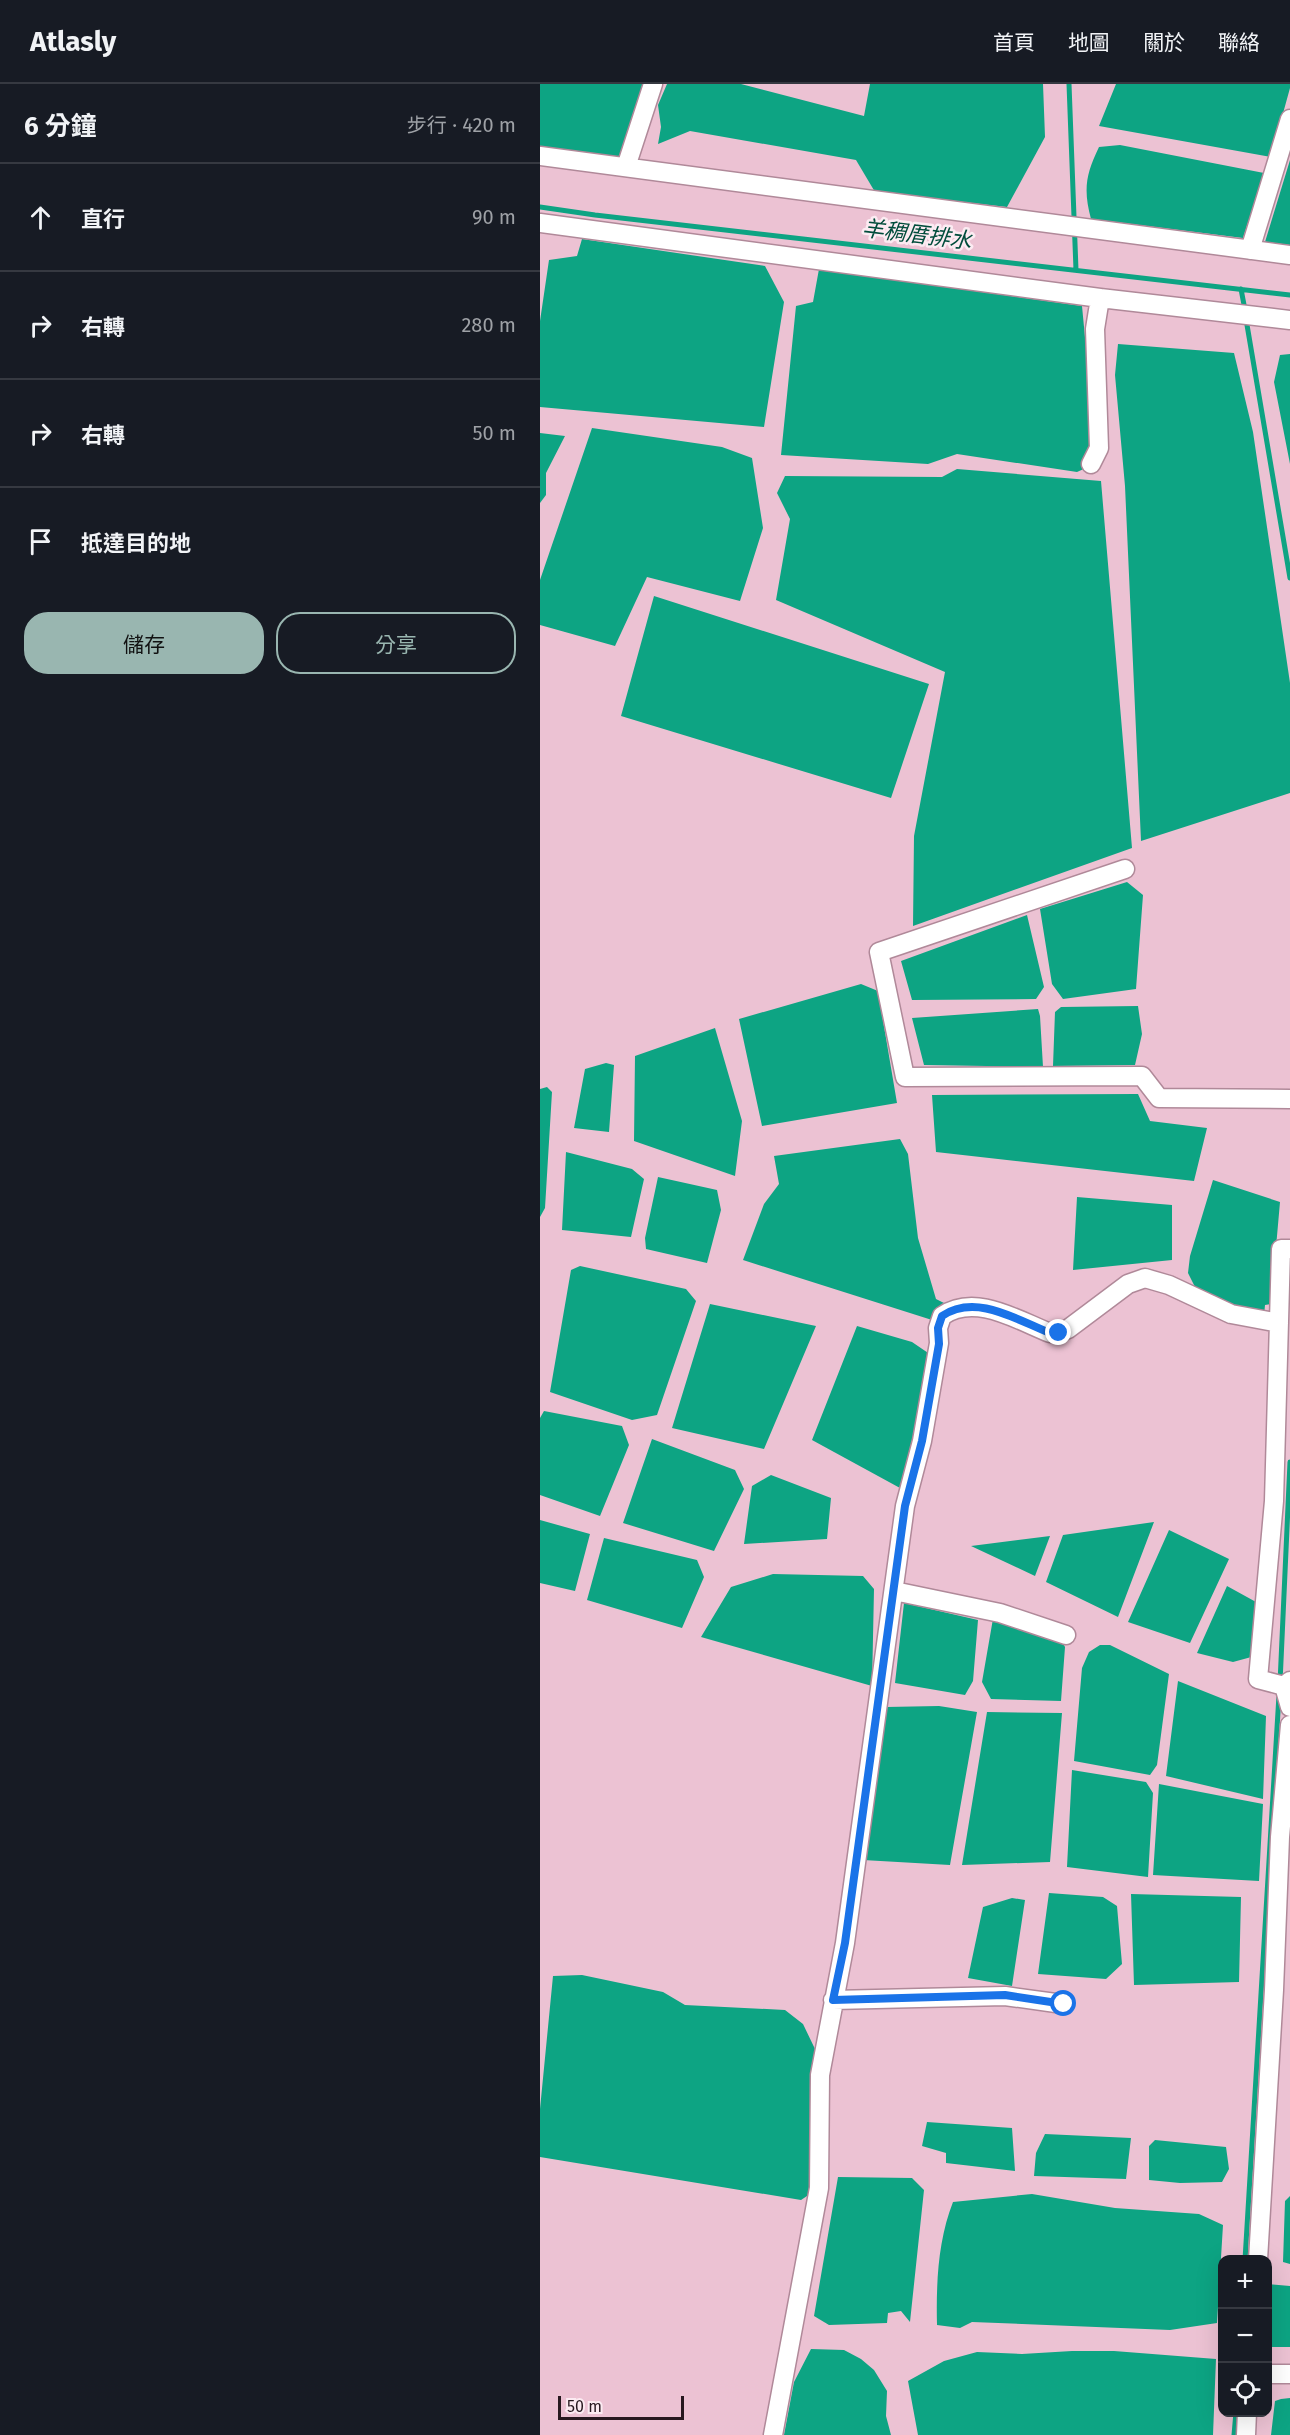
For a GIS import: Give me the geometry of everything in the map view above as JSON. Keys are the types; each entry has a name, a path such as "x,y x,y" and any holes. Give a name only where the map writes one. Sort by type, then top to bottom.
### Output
{"street":[{"path":"626,167 653,84"},
{"path":"1250,250 1290,120"},
{"path":"540,156 1290,255"},
{"path":"540,223 1100,298 1290,320"},
{"path":"1091,464 1099,448 1095,329 1100,298"},
{"path":"1125,869 879,952 905,1077 1142,1076 1159,1098 1290,1099"},
{"path":"1290,1249 1281,1249 1274,1501 1258,1679 1281,1683 1290,1707"},
{"path":"773,2435 819,2188 820,2075 845,1943 905,1506 922,1441 939,1344 938,1328 942,1316 963,1306 981,1307 1050,1333 1059,1333 1068,1329 1128,1284 1145,1278 1169,1286 1231,1314 1279,1323"},
{"path":"894,1591 1000,1613 1066,1635"},
{"path":"1258,2255 1274,1990 1280,1837 1290,1725"},
{"path":"833,2000 1005,1995 1064,2004"},
{"path":"1272,2374 1290,2374"},
{"path":"1246,2435 1247,2417"}],"shaded area":[{"path":"540,84 654,84 631,159 540,148"},
{"path":"667,84 741,84 864,116 870,84 1043,84 1045,137 1007,207 875,192 856,160 690,131 658,144 661,127 658,105"},
{"path":"1116,84 1290,84 1290,88 1271,157 1099,126"},
{"path":"1120,145 1264,173 1243,238 1091,219 1087,199 1087,182 1091,165 1099,147"},
{"path":"1290,160 1290,245 1265,242"},
{"path":"582,239 765,266 784,302 764,427 540,407 540,321 549,260 577,256"},
{"path":"819,269 1082,306 1097,463 1077,472 957,454 928,464 781,455 796,306 813,302"},
{"path":"1118,344 1234,353 1253,432 1290,683 1290,793 1141,841 1125,486 1115,375"},
{"path":"1290,354 1290,464 1274,382 1280,355"},
{"path":"592,428 722,447 752,458 763,528 740,601 647,577 615,646 540,625 540,580"},
{"path":"540,433 565,436 546,473 546,495 540,503"},
{"path":"957,469 1101,481 1132,848 913,926 914,836 945,672 776,600 790,519 777,493 785,476 942,477"},
{"path":"654,596 929,684 891,798 621,716"},
{"path":"1127,882 1143,895 1136,989 1063,999 1052,984 1040,909"},
{"path":"1027,915 1044,987 1036,999 912,1000 901,961"},
{"path":"861,984 878,991 897,1103 762,1126 739,1019"},
{"path":"1138,1006 1142,1034 1135,1065 1053,1066 1055,1012 1061,1007"},
{"path":"1038,1009 1043,1067 924,1065 912,1018"},
{"path":"715,1028 742,1121 735,1176 634,1141 635,1056"},
{"path":"606,1063 614,1065 609,1132 574,1128 585,1069"},
{"path":"547,1087 552,1092 545,1208 540,1217 540,1089"},
{"path":"1138,1094 1150,1121 1207,1128 1194,1181 936,1152 932,1095"},
{"path":"900,1139 908,1154 918,1238 936,1299 946,1304 932,1320 743,1260 764,1204 779,1184 774,1156"},
{"path":"566,1152 632,1169 644,1179 631,1237 562,1230"},
{"path":"658,1177 717,1190 721,1210 707,1263 646,1249 645,1238"},
{"path":"1213,1180 1280,1202 1271,1304 1265,1305 1264,1316 1197,1291 1188,1273 1190,1256"},
{"path":"1077,1197 1172,1205 1172,1260 1073,1270"},
{"path":"580,1266 686,1289 696,1301 657,1415 632,1420 550,1392 571,1270"},
{"path":"710,1304 816,1326 764,1449 672,1428"},
{"path":"857,1326 912,1342 937,1359 900,1488 812,1440"},
{"path":"544,1411 622,1426 629,1445 600,1516 540,1495 540,1418"},
{"path":"652,1439 735,1470 744,1489 714,1551 623,1523"},
{"path":"771,1475 831,1498 827,1539 744,1544 752,1486"},
{"path":"540,1520 590,1534 575,1591 540,1583"},
{"path":"1154,1522 1118,1617 1046,1582 1063,1535"},
{"path":"1169,1530 1229,1559 1190,1643 1128,1622"},
{"path":"1050,1536 1035,1576 971,1546"},
{"path":"604,1538 697,1560 704,1577 682,1628 587,1600"},
{"path":"773,1574 863,1576 874,1589 872,1686 701,1637 731,1587"},
{"path":"1227,1586 1256,1602 1255,1656 1233,1662 1197,1653"},
{"path":"904,1603 978,1620 973,1681 965,1695 895,1683"},
{"path":"994,1613 1055,1629 1065,1647 1061,1701 991,1699 982,1682"},
{"path":"1100,1645 1110,1645 1169,1674 1157,1765 1150,1775 1074,1761 1082,1668 1089,1652"},
{"path":"1178,1681 1266,1716 1263,1799 1166,1776"},
{"path":"939,1706 977,1712 950,1865 863,1860 886,1707"},
{"path":"987,1712 1062,1713 1050,1862 962,1865"},
{"path":"1072,1770 1146,1782 1153,1793 1148,1877 1067,1867"},
{"path":"1159,1784 1263,1804 1259,1881 1153,1875"},
{"path":"1049,1893 1103,1897 1117,1906 1122,1964 1106,1979 1038,1974"},
{"path":"1131,1894 1241,1897 1239,1982 1134,1985"},
{"path":"1012,1898 1025,1900 1012,1986 968,1978 983,1907"},
{"path":"582,1975 663,1992 685,2005 785,2010 803,2024 815,2049 816,2158 819,2188 801,2200 540,2157 540,2109 553,1976"},
{"path":"927,2122 1012,2128 1015,2171 946,2163 946,2153 922,2146"},
{"path":"1045,2134 1131,2138 1126,2179 1034,2176 1036,2153"},
{"path":"1155,2140 1226,2147 1229,2169 1222,2182 1180,2183 1149,2180 1149,2146"},
{"path":"838,2177 912,2178 924,2190 910,2322 901,2311 888,2313 887,2323 829,2325 814,2316"},
{"path":"1032,2194 1115,2208 1199,2214 1223,2225 1221,2255 1218,2255 1217,2323 1170,2330 972,2322 960,2328 937,2325 939,2262 944,2231 953,2202"},
{"path":"1290,2196 1290,2264 1283,2262 1285,2201"},
{"path":"1272,2284 1290,2286 1290,2347 1272,2347"},
{"path":"811,2349 844,2350 861,2359 874,2370 887,2391 886,2416 891,2435 784,2435 794,2382"},
{"path":"1114,2351 1216,2359 1213,2435 918,2435 908,2381 944,2361 977,2352 1022,2354"},
{"path":"1290,2398 1290,2435 1271,2435 1275,2401"}],"waterway":[{"path":"1069,84 1076,270"},
{"name":"羊稠厝排水","path":"540,207 1290,295"},
{"path":"1241,289 1245,310"},
{"path":"1246,319 1290,578"},
{"path":"1280,1683 1290,1462"},
{"path":"1245,2255 1279,1695"},
{"path":"1234,2435 1236,2417"}],"route":[{"path":"1059,1333 1050,1333 981,1307 963,1306 942,1316 938,1328 939,1344 922,1441 905,1506 845,1943 833,2000 1005,1995 1064,2004"}]}
